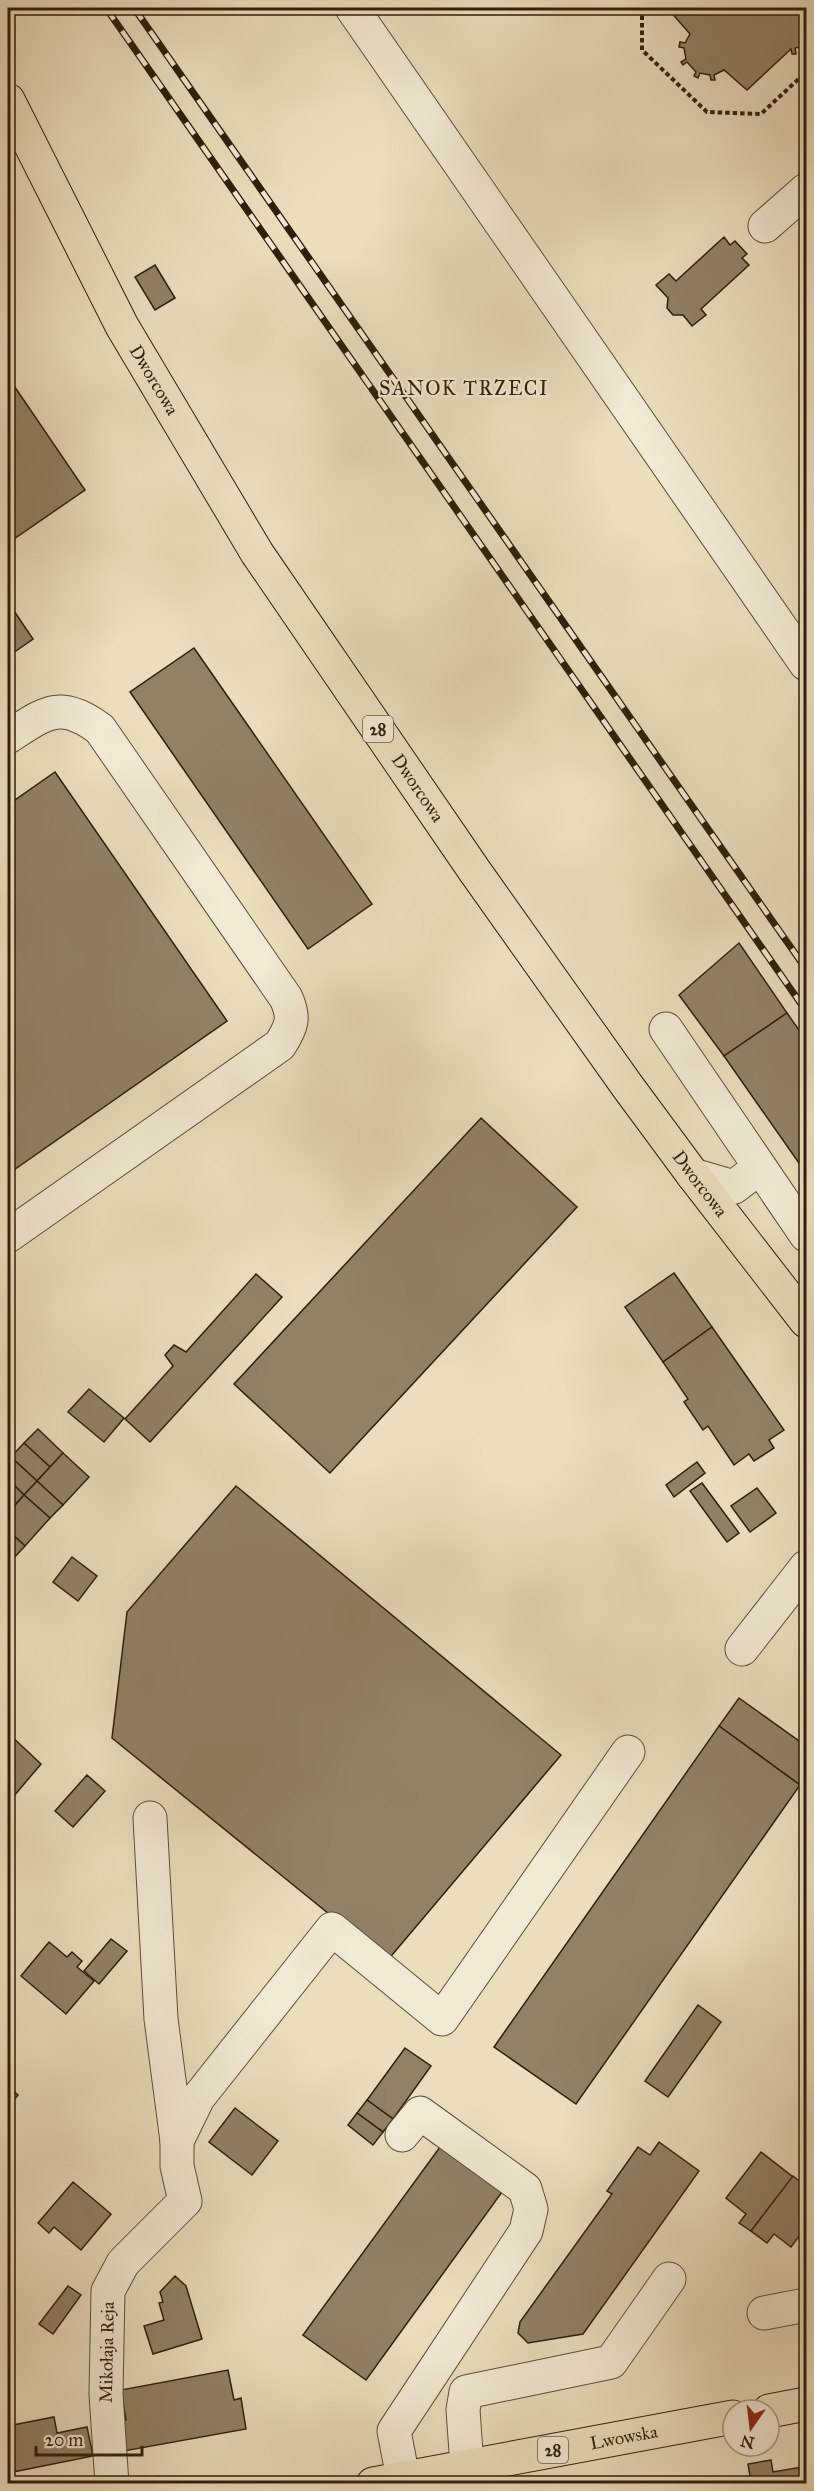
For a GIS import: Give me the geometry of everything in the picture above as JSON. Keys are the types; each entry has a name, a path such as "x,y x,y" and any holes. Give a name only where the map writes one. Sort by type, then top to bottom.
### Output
{"main road":[{"name":"Dworcowa","path":"8,100 122,326 257,553 474,870 693,1175 807,1321"},
{"path":"781,2409 807,2404"},
{"name":"Lwowska","path":"388,2481 721,2419"}],"street":[{"path":"352,8 807,664"},
{"path":"765,226 807,190"},
{"path":"8,737 40,716 64,711 84,717 100,729 286,998 292,1013 289,1030 280,1045 8,1236"},
{"path":"666,1029 807,1235"},
{"path":"693,1175 734,1187 759,1168"},
{"path":"742,1648 807,1567"},
{"name":"Mikołaja Reja","path":"177,2141 198,2098 332,1929 442,2019 628,1752"},
{"name":"Mikołaja Reja","path":"112,2484 106,2394 108,2290 123,2263 184,2201 177,2166 177,2141 161,2019 150,1818"},
{"path":"388,2481 394,2431 526,2231 531,2209 525,2189 420,2113 402,2135"},
{"path":"468,2466 463,2410 466,2392 610,2362 669,2279"},
{"path":"764,2313 807,2305"}],"path":[{"path":"642,8 642,50 707,112 762,114 807,72"}],"building":[{"path":"674,8 806,8 806,51 804,46 795,48 796,54 792,54 791,49 747,90 724,70 714,75 715,80 711,80 710,75 700,73 698,78 694,76 696,72 687,62 683,65 681,62 686,59 684,48 679,47 680,42 685,43 690,34 670,11"},
{"path":"724,237 730,245 735,241 747,254 742,258 749,265 701,309 706,315 692,326 683,315 673,315 667,308 668,298 656,285 669,274 676,281"},
{"path":"155,265 175,298 155,310 135,277"},
{"path":"8,377 85,490 8,543"},
{"path":"8,602 33,639 13,653 8,645"},
{"path":"194,648 372,904 308,949 130,692"},
{"path":"55,772 227,1021 8,1174 8,805"},
{"path":"739,943 787,1013 724,1056 679,995"},
{"path":"787,1013 806,1040 806,1173 724,1056"},
{"path":"481,1118 577,1207 330,1473 234,1384"},
{"path":"674,1273 712,1327 663,1362 625,1307"},
{"path":"256,1274 282,1297 150,1442 125,1419 173,1366 165,1355 174,1345 186,1352"},
{"path":"712,1327 784,1430 769,1440 774,1448 754,1461 749,1454 734,1465 708,1426 703,1430 684,1402 688,1399 663,1362"},
{"path":"89,1389 124,1418 104,1442 68,1412"},
{"path":"38,1429 63,1453 50,1467 24,1443"},
{"path":"24,1443 50,1467 37,1481 11,1457"},
{"path":"63,1453 89,1477 63,1505 37,1481"},
{"path":"11,1457 37,1481 24,1495 8,1479 8,1461"},
{"path":"697,1462 705,1473 674,1497 666,1485"},
{"path":"8,1479 24,1495 12,1508 8,1504"},
{"path":"37,1481 63,1505 50,1518 24,1495"},
{"path":"702,1483 739,1533 727,1542 690,1491"},
{"path":"236,1486 561,1755 387,1961 112,1738 127,1612"},
{"path":"757,1488 776,1513 750,1532 731,1506"},
{"path":"24,1495 50,1518 25,1546 8,1530 8,1513"},
{"path":"8,1530 25,1546 12,1560 8,1556"},
{"path":"72,1557 97,1576 78,1601 53,1582"},
{"path":"739,1698 806,1746 806,1775 800,1785 719,1726"},
{"path":"719,1726 800,1785 576,2104 494,2047"},
{"path":"8,1733 41,1764 8,1803"},
{"path":"87,1775 105,1791 73,1827 55,1811"},
{"path":"111,1939 127,1951 99,1984 84,1971"},
{"path":"49,1942 67,1957 72,1952 82,1961 77,1967 94,1981 66,2014 21,1976"},
{"path":"698,2005 721,2022 668,2097 645,2081"},
{"path":"405,2048 431,2066 393,2119 367,2100"},
{"path":"8,2086 18,2095 8,2107"},
{"path":"367,2100 393,2119 383,2132 357,2113"},
{"path":"235,2108 278,2141 252,2175 209,2142"},
{"path":"357,2113 383,2132 373,2145 348,2125"},
{"path":"659,2142 699,2171 583,2334 528,2343 518,2333 520,2322 612,2194 607,2191 638,2147 650,2155"},
{"path":"440,2147 502,2192 366,2380 303,2335"},
{"path":"761,2152 793,2177 751,2231 739,2223 746,2214 726,2198"},
{"path":"793,2176 806,2186 806,2227 791,2247 774,2234 767,2243 751,2231"},
{"path":"73,2182 111,2214 81,2250 54,2227 49,2233 38,2223"},
{"path":"175,2276 186,2286 202,2339 153,2354 144,2326 164,2320 159,2303 163,2302 160,2292"},
{"path":"68,2286 81,2295 53,2334 39,2324"},
{"path":"228,2370 234,2400 241,2398 246,2429 124,2451 119,2421 126,2420 121,2390"},
{"path":"54,2417 57,2433 87,2427 93,2456 8,2473 8,2433 13,2425"},
{"path":"771,2460 773,2472 802,2467 806,2484 721,2484 721,2481 750,2476 748,2464"}],"railway":[{"path":"106,8 806,1011"},
{"path":"134,8 806,969"}],"district":[{"name":"SANOK TRZECI","path":"464,388"}]}
